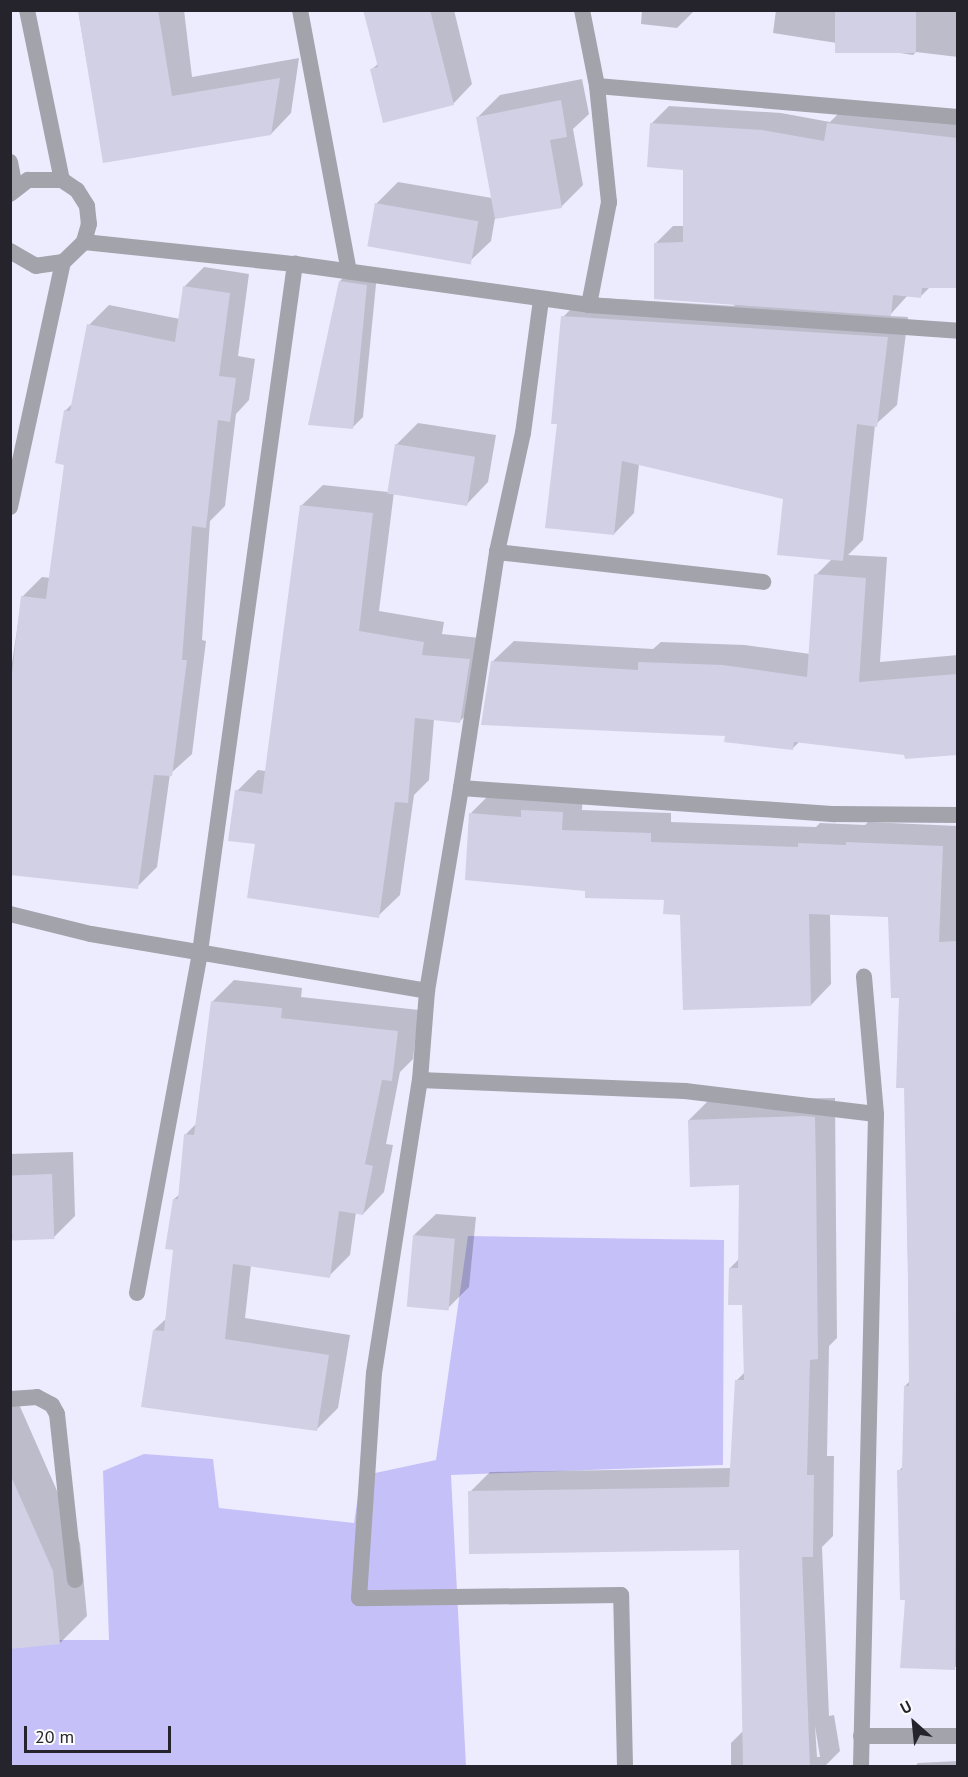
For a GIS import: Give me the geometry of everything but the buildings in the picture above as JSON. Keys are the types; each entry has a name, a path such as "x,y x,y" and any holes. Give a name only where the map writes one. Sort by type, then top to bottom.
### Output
{"street":[{"path":"27,10 62,180"},
{"path":"300,10 349,271"},
{"path":"582,10 597,86 609,202 589,305"},
{"path":"597,86 957,117"},
{"path":"10,162 13,190 39,177 62,180 77,190 87,206 89,224 84,242 63,262 10,507"},
{"path":"84,242 295,264 589,305 957,331"},
{"path":"11,254 36,266 63,262"},
{"path":"137,1293 200,952 295,264"},
{"path":"541,300 523,432 497,552 427,991 420,1080 374,1373 359,1598 621,1595 625,1767"},
{"path":"497,552 763,582"},
{"path":"461,788 835,814 957,815"},
{"path":"10,914 91,933 427,991"},
{"path":"861,1767 876,1114 864,977"},
{"path":"420,1080 685,1091 876,1114"},
{"path":"10,1399 37,1397 52,1405 57,1414 75,1580"},
{"path":"861,1736 957,1736"}],"shaded area":[{"path":"468,1236 724,1240 723,1465 451,1475 466,1766 11,1766 11,1640 109,1640 103,1471 144,1454 213,1459 219,1508 354,1523 361,1476 436,1460"}]}
